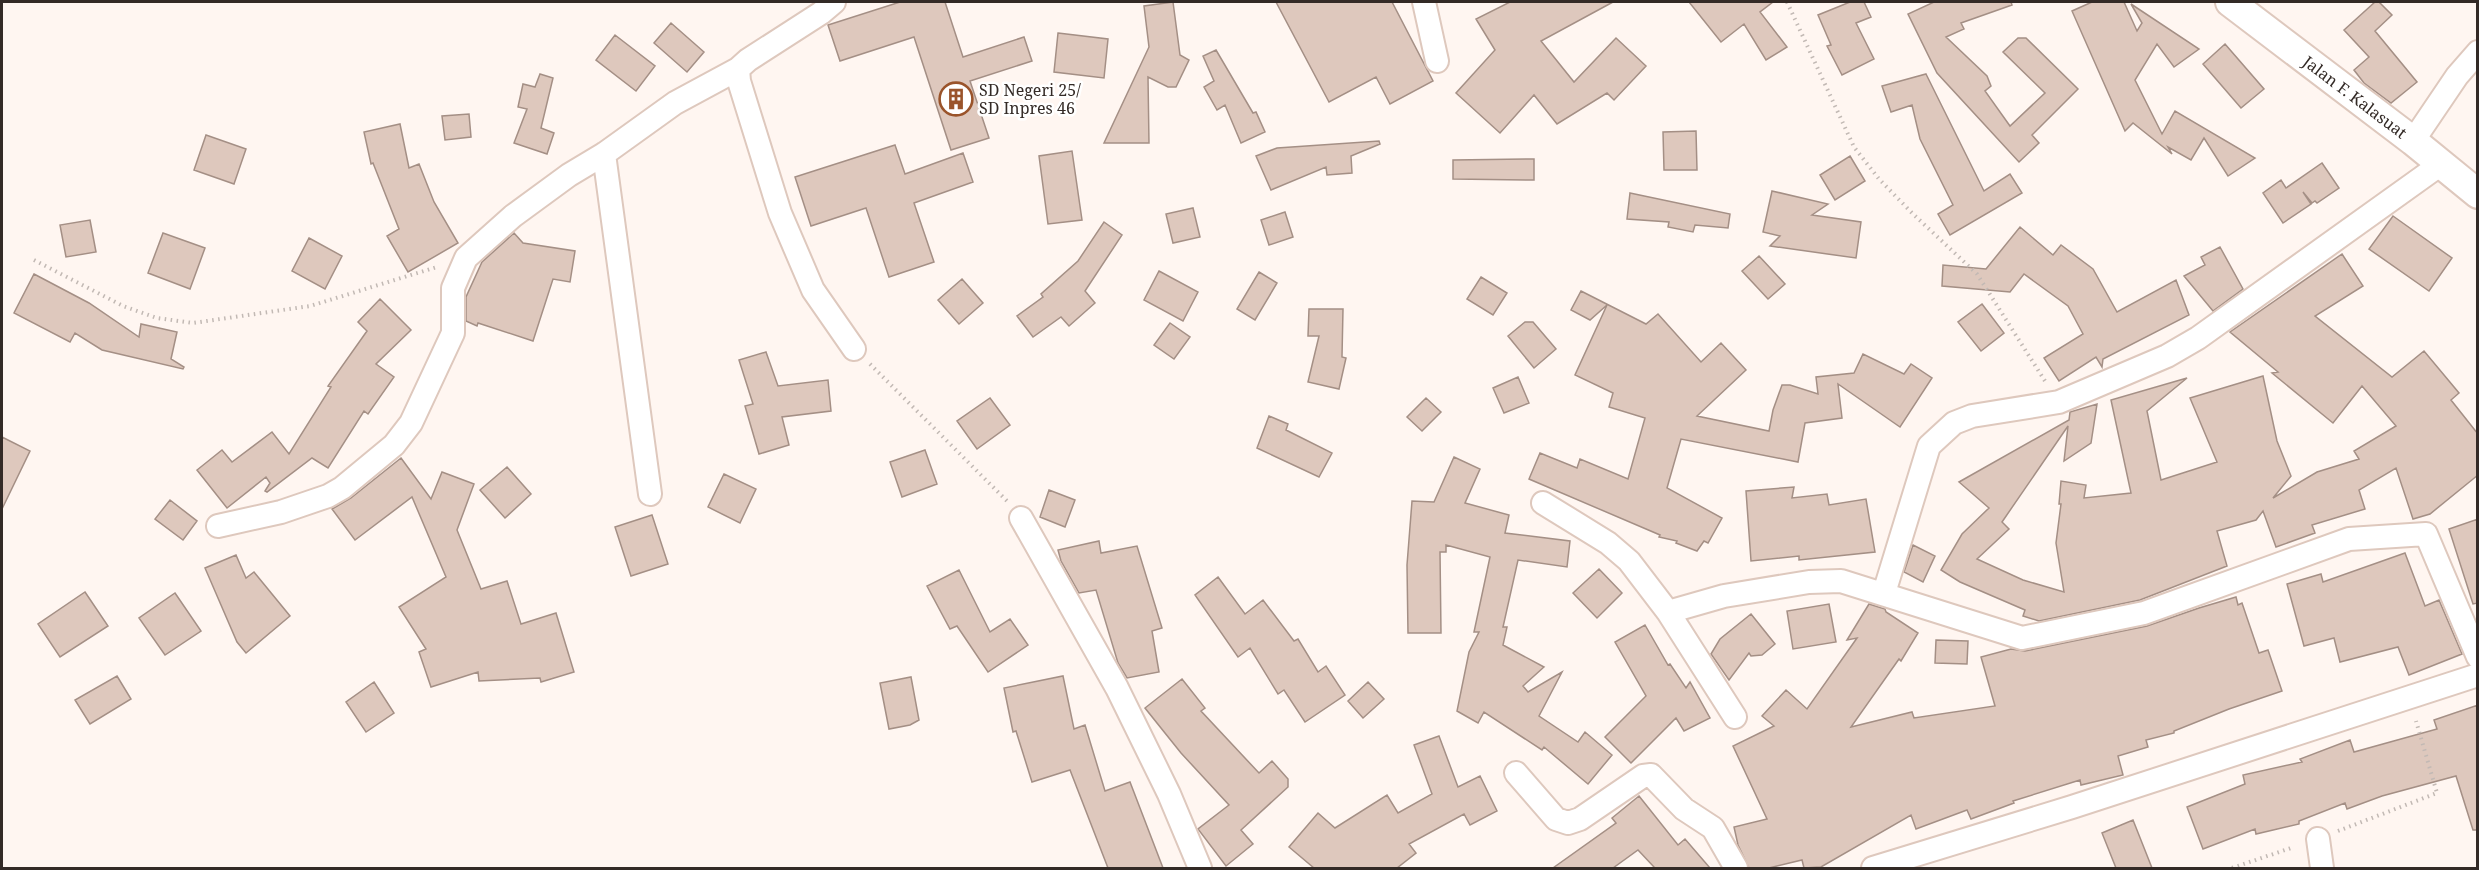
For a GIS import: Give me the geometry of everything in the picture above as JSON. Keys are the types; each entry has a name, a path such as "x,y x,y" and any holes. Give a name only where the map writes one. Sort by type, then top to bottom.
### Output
{"street":[{"path":"218,526 281,512 328,496 342,488 394,445 411,423 453,333 453,288 466,258 513,216 569,175 604,154 675,104 738,69 834,2"},
{"path":"1424,2 1437,62"},
{"name":"Jalan F. Kalasuat","path":"2230,2 2413,141 2478,194"},
{"path":"2413,141 2457,76 2478,52"},
{"path":"738,69 747,109 780,213 813,290 854,349"},
{"path":"604,154 651,494"},
{"path":"1884,593 1929,446 1954,423 1972,416 2059,402 2167,356 2198,338 2441,164"},
{"path":"1543,502 1586,527 1629,561 1668,612 1735,717"},
{"path":"1021,518 1117,688 1169,794 1200,868"},
{"path":"1668,612 1724,596 1809,582 1841,581 2022,638 2144,613 2349,539 2426,534 2478,657"},
{"path":"1874,868 2072,807 2478,675"},
{"path":"1516,773 1556,819 1568,823 1580,819 1643,776 1651,776 1684,809 1713,828 1736,868"},
{"path":"2318,838 2322,868"}],"path":[{"path":"1787,2 1854,147 1879,179 1977,274 2059,402"},
{"path":"34,260 123,306 157,318 193,323 310,306 466,258"},
{"path":"854,349 1002,496 1021,518"},
{"path":"2232,868 2437,794 2410,697"}],"building":[{"name":"SD Negeri 25/ SD Inpres 46","path":"900,2 945,2 963,57 1024,37 1032,61 970,81 989,138 951,150 914,37 840,61 828,25"},
{"path":"1173,2 1180,55 1189,60 1176,87 1168,87 1148,77 1149,143 1104,143 1149,47 1144,6"},
{"path":"1276,2 1392,2 1433,81 1390,104 1376,77 1329,102"},
{"path":"1510,2 1613,2 1541,41 1574,82 1616,38 1646,66 1614,100 1607,93 1557,124 1534,95 1500,133 1456,93 1495,50 1476,19"},
{"path":"1689,2 1773,2 1760,12 1787,47 1766,60 1744,24 1721,42"},
{"path":"1850,2 1864,2 1871,17 1856,23 1874,59 1842,75 1827,46 1831,45 1818,15"},
{"path":"1934,2 2011,2 2012,5 1961,23 1964,29 1946,37 1987,76 1991,86 1985,91 2010,126 2045,93 2003,52 2018,38 2026,38 2078,89 2032,135 2039,143 2019,162 1937,73 1908,14"},
{"path":"2092,2 2124,2 2137,31 2142,23 2131,4 2199,49 2174,67 2157,44 2135,80 2162,134 2175,111 2255,158 2228,176 2204,138 2191,160 2168,147 2172,154 2133,123 2125,131 2072,11"},
{"path":"2375,2 2379,2 2392,15 2375,31 2417,82 2391,103 2364,83 2354,70 2369,57 2344,30"},
{"path":"671,23 704,52 687,72 654,43"},
{"path":"1058,33 1108,39 1104,78 1054,72"},
{"path":"615,35 655,66 636,91 596,60"},
{"path":"2225,44 2264,89 2241,108 2203,64"},
{"path":"1216,50 1253,113 1256,112 1265,132 1241,143 1225,105 1217,110 1204,87 1214,81 1203,56"},
{"path":"540,74 553,78 541,128 554,133 547,154 514,143 527,109 518,107 523,84 535,87"},
{"path":"1926,74 1984,191 2010,174 2022,193 1950,235 1938,214 1953,205 1920,139 1912,105 1891,112 1882,86"},
{"path":"469,114 471,137 445,140 442,116"},
{"path":"400,124 409,168 419,164 434,202 458,243 408,272 387,236 399,229 373,163 371,164 364,132"},
{"path":"1696,131 1697,170 1664,170 1663,132"},
{"path":"206,135 246,149 234,184 194,170"},
{"path":"1379,141 1380,144 1351,156 1352,173 1327,175 1326,167 1271,190 1256,156 1277,148"},
{"path":"895,145 905,174 963,153 973,182 914,203 934,262 889,277 866,208 811,226 795,177"},
{"path":"1072,151 1082,220 1048,224 1039,156"},
{"path":"1850,156 1865,181 1835,200 1820,175"},
{"path":"1534,159 1534,180 1453,179 1453,160"},
{"path":"2322,163 2339,188 2317,203 2315,201 2312,203 2303,192 2311,204 2283,223 2263,193 2281,180 2286,188"},
{"path":"1772,191 1828,204 1812,215 1861,222 1856,258 1770,246 1780,236 1763,232"},
{"path":"1630,193 1730,214 1728,228 1695,225 1693,232 1668,227 1669,222 1627,219"},
{"path":"1193,208 1200,237 1173,243 1166,214"},
{"path":"1285,212 1293,237 1269,245 1261,220"},
{"path":"2393,216 2452,258 2429,291 2369,249"},
{"path":"90,220 96,252 66,257 60,225"},
{"path":"1104,222 1122,235 1085,291 1095,303 1069,326 1061,317 1033,337 1017,316 1043,297 1041,294 1078,261"},
{"path":"2020,227 2053,255 2061,245 2093,269 2117,312 2176,280 2189,315 2103,359 2102,367 2096,357 2059,381 2044,358 2083,334 2068,306 2024,274 2010,292 1942,286 1943,265 1986,269"},
{"path":"163,233 205,248 190,289 148,273"},
{"path":"514,233 523,243 575,251 570,282 553,279 533,341 466,321 466,297 482,262"},
{"path":"309,238 342,256 325,289 292,271"},
{"path":"2220,247 2243,289 2213,311 2184,276 2205,265 2201,257"},
{"path":"2342,254 2363,286 2315,316 2392,377 2424,351 2459,393 2451,400 2478,434 2478,475 2430,514 2413,519 2396,468 2359,490 2365,509 2312,525 2315,533 2276,547 2263,511 2256,520 2217,531 2227,566 2140,600 2039,621 2023,616 2025,610 1960,582 1941,570 1962,534 1989,508 1959,482 2069,420 2070,412 2097,404 2091,443 2064,461 2068,426 2002,522 2009,529 1977,559 2023,580 2064,592 2056,543 2061,504 2059,504 2061,481 2086,485 2084,498 2131,493 2111,400 2187,378 2147,411 2161,480 2217,462 2190,398 2263,376 2277,441 2291,476 2273,498 2317,472 2359,459 2354,451 2396,426 2362,386 2333,423 2272,373 2278,372 2230,332"},
{"path":"1759,256 1785,284 1768,299 1742,271"},
{"path":"1159,271 1198,292 1183,321 1144,300"},
{"path":"1259,272 1277,283 1255,320 1237,309"},
{"path":"34,274 89,303 139,337 141,324 177,332 171,359 184,367 183,369 102,350 75,333 70,342 14,313"},
{"path":"1481,277 1507,293 1493,315 1467,299"},
{"path":"962,279 983,303 959,324 938,300"},
{"path":"1581,291 1646,324 1658,314 1701,362 1721,343 1746,370 1697,416 1769,431 1773,410 1782,385 1790,385 1818,394 1816,377 1854,373 1863,354 1904,374 1911,364 1932,378 1900,427 1838,384 1842,418 1805,423 1798,462 1681,439 1667,488 1722,518 1708,543 1704,541 1697,551 1676,543 1677,541 1659,537 1660,535 1529,479 1540,453 1577,468 1580,459 1628,479 1645,418 1609,407 1613,393 1575,375 1607,305 1590,320 1571,310"},
{"path":"380,299 411,330 376,364 394,377 368,414 364,411 328,468 312,458 267,492 265,491 270,483 266,477 227,508 197,470 222,450 232,462 272,432 289,454 331,387 328,386 367,331 358,322"},
{"path":"1982,304 2004,333 1981,351 1958,322"},
{"path":"1309,309 1343,309 1342,357 1346,358 1339,389 1308,382 1319,336 1308,336"},
{"path":"1525,322 1533,322 1556,349 1534,368 1508,336"},
{"path":"1170,323 1190,337 1174,359 1154,345"},
{"path":"766,352 778,386 828,380 831,411 782,417 789,445 759,454 745,406 753,404 739,360"},
{"path":"1518,377 1529,403 1504,413 1493,388"},
{"path":"990,398 1010,425 977,449 957,421"},
{"path":"1426,398 1441,412 1422,431 1407,417"},
{"path":"1269,416 1288,424 1286,430 1332,453 1319,477 1257,448"},
{"path":"2,437 30,451 2,509"},
{"path":"925,450 937,484 902,497 890,462"},
{"path":"1454,457 1480,469 1465,503 1509,515 1505,533 1570,541 1567,567 1518,560 1503,627 1507,627 1503,645 1544,667 1523,686 1528,692 1562,672 1539,716 1578,742 1585,732 1612,755 1588,784 1544,747 1542,750 1484,712 1478,723 1457,711 1469,652 1479,632 1474,632 1490,557 1446,545 1446,552 1440,552 1441,633 1408,633 1407,565 1412,501 1434,502"},
{"path":"401,458 431,499 442,472 474,484 457,530 481,589 507,581 521,624 556,613 574,672 541,682 540,678 479,681 478,672 431,687 419,652 426,649 399,607 446,577 412,497 355,540 332,509 351,498"},
{"path":"507,467 531,494 505,518 480,490"},
{"path":"724,474 756,489 740,523 708,507"},
{"path":"1794,487 1792,498 1827,494 1829,505 1866,499 1875,552 1799,560 1799,556 1751,561 1746,491"},
{"path":"1049,490 1075,500 1065,527 1040,517"},
{"path":"170,500 197,521 183,540 155,519"},
{"path":"652,515 668,564 631,576 615,527"},
{"path":"2478,519 2478,603 2473,604 2449,529"},
{"path":"1099,541 1101,553 1137,546 1162,628 1152,631 1159,672 1127,678 1118,663 1096,590 1079,593 1061,561 1058,550"},
{"path":"1913,545 1935,556 1923,582 1904,572"},
{"path":"2405,553 2425,606 2439,600 2462,654 2409,675 2398,647 2340,662 2334,638 2304,646 2287,584 2321,574 2323,582"},
{"path":"236,555 246,578 254,572 290,616 246,653 237,642 205,568"},
{"path":"1599,569 1622,593 1597,618 1573,593"},
{"path":"959,570 990,632 1010,619 1028,645 988,672 957,626 950,629 927,586"},
{"path":"1218,577 1245,614 1263,600 1294,641 1298,639 1318,672 1326,666 1345,695 1305,722 1284,690 1278,694 1250,648 1238,657 1195,595"},
{"path":"85,592 108,626 60,657 38,624"},
{"path":"175,593 201,631 165,655 139,618"},
{"path":"2236,597 2238,605 2242,603 2259,653 2268,650 2282,691 2229,709 2174,731 2174,733 2146,740 2148,747 2118,756 2123,775 2081,785 2080,780 2013,801 2014,803 1971,819 1967,810 1916,829 1911,815 1821,867 1804,868 1802,860 1769,868 1749,868 1738,845 1734,827 1767,819 1733,746 1774,726 1762,716 1786,690 1807,709 1857,638 1847,640 1869,604 1885,609 1886,612 1918,633 1901,661 1899,659 1851,727 1912,712 1914,718 1995,706 1981,657 2011,649 2025,651 2147,626"},
{"path":"1829,604 1836,642 1793,649 1787,611"},
{"path":"1751,614 1775,644 1762,655 1751,656 1749,653 1729,680 1711,654 1720,639"},
{"path":"1645,625 1668,665 1670,664 1686,688 1690,682 1710,718 1684,731 1676,718 1631,763 1605,737 1646,696 1615,642"},
{"path":"1936,640 1968,641 1967,664 1935,663"},
{"path":"117,676 131,699 90,724 75,700"},
{"path":"1063,676 1074,729 1085,725 1105,791 1130,782 1163,868 1108,868 1070,770 1032,782 1016,731 1013,732 1004,688"},
{"path":"911,677 919,720 910,725 889,729 880,683"},
{"path":"1182,679 1205,708 1201,711 1259,773 1272,761 1288,779 1288,787 1241,830 1253,844 1226,866 1198,829 1229,805 1181,753 1145,708"},
{"path":"374,682 394,713 366,732 346,702"},
{"path":"1368,682 1384,699 1363,718 1348,701"},
{"path":"2478,705 2478,830 2473,830 2456,776 2382,796 2347,809 2345,803 2299,821 2299,824 2256,834 2255,829 2203,849 2187,807 2245,784 2243,775 2302,762 2300,759 2350,740 2354,752 2437,729 2434,720"},
{"path":"1439,736 1458,787 1480,776 1497,811 1470,825 1464,814 1409,844 1416,853 1397,868 1314,868 1289,847 1318,813 1335,828 1387,795 1398,813 1432,794 1414,745"},
{"path":"1639,796 1678,845 1685,839 1710,868 1652,868 1654,867 1638,850 1613,868 1553,868 1616,823 1612,818"},
{"path":"2133,820 2152,868 2116,868 2102,833"}],"place":[{"name":"SD Negeri 25/ SD Inpres 46","path":"956,99"}]}
